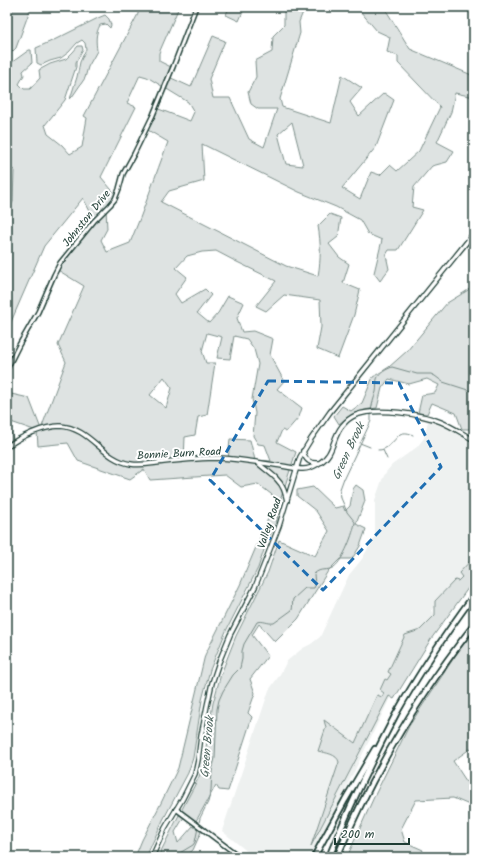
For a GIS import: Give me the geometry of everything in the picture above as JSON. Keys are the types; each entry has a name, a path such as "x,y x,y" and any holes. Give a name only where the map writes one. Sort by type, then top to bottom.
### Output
{"highway":[{"path":"329,857 347,812 399,710 430,659 474,595"},
{"path":"337,857 370,788 406,723 437,675 474,625"},
{"path":"314,857 359,774 376,747 382,741"}],"main road":[{"name":"Valley Road","path":"152,857 165,828 192,779 196,768 212,683 219,662 230,634 255,587 279,526 303,451 330,412 474,233"},
{"path":"296,469 307,469 319,463 328,455 338,432 345,423 357,415 375,412 390,412 431,419 448,425 474,440"},
{"name":"Bonnie Burn Road","path":"7,448 16,441 38,430 58,426 71,428 80,432 90,438 108,455 131,464 218,458 296,469"},
{"path":"303,451 308,461 312,463 319,463"},
{"path":"258,463 282,484 287,501"}],"street":[{"name":"Johnston Drive","path":"7,368 38,312 60,264 94,221 115,199 122,174 154,115 196,7"},
{"path":"176,809 240,857"}],"highlighted area":[{"path":"268,381 399,383 441,467 323,590 210,480"}],"shaded area":[{"path":"7,7 31,7 16,48 7,57"},
{"path":"138,7 179,7 159,53 159,61 173,68 169,77 191,87 213,36 225,41 209,79 213,98 230,98 249,139 264,147 277,109 258,109 251,104 248,92 256,77 255,61 272,52 273,36 284,25 284,10 290,7 305,7 299,22 300,33 280,99 282,107 331,123 342,75 362,88 350,102 359,116 384,93 394,100 376,147 342,188 360,199 371,172 380,175 390,165 397,171 419,151 440,107 398,63 398,56 387,52 390,37 377,31 360,11 361,7 384,7 410,49 474,76 474,97 455,93 451,112 437,142 454,151 447,162 432,166 414,187 412,207 423,210 398,250 389,250 386,255 389,269 380,281 374,273 382,240 368,234 360,220 336,207 299,192 202,144 204,181 169,191 161,202 286,266 318,276 320,263 320,239 318,226 330,214 341,218 338,237 329,244 339,257 349,264 343,283 360,290 354,315 338,358 317,349 321,327 320,300 284,295 266,311 256,306 276,281 216,251 202,252 187,256 176,268 187,277 175,294 181,303 205,289 211,295 197,313 209,323 218,313 228,296 244,303 237,318 242,332 253,331 273,339 270,355 284,381 277,389 302,408 299,417 286,432 282,430 277,442 296,452 280,501 258,484 241,487 225,475 150,480 144,469 130,479 78,461 68,443 38,446 37,431 8,421 13,439 7,443 7,393 29,398 41,429 66,362 58,345 84,286 56,269 94,219 83,198 44,246 7,331 7,211 13,202 14,170 7,165 7,65 31,50 32,63 23,71 24,75 19,84 24,89 30,89 40,78 39,70 50,64 66,59 78,46 82,46 83,50 76,62 76,67 65,100 45,125 48,134 62,145 70,154 82,147 87,118 84,116 138,14","holes":["140,75 147,77 188,102 194,112 190,121 156,108 146,129 168,142 130,243 107,252 101,240 107,229 106,208 116,195 101,177 136,107 127,103","292,122 303,166 286,164 278,134","207,333 222,337 217,358 230,359 234,336 247,339 254,349 258,364 252,399 255,413 253,436 258,444 265,445 271,461 255,460 250,440 230,439 228,460 184,461 185,437 195,435 198,417 207,415 215,363 206,363 202,351","164,377 172,388 166,408 150,395"]},
{"path":"229,7 245,7 239,21 226,15"},
{"path":"105,15 109,19 111,25 110,28 106,24 100,25 96,41 97,51 88,67 85,78 70,99 80,62 86,49 85,43 82,40 61,58 41,65 37,63 36,48"},
{"path":"7,165 14,170 13,202 7,211"},
{"path":"474,286 474,429 462,429 456,413 432,403 427,414 418,413 422,395 435,393 439,385 427,379 409,384 389,379 382,388 377,408 356,413 339,424 334,416 342,406 351,411 362,403 373,377 389,367 407,351 447,303"},
{"path":"428,421 449,429 474,445 474,564 432,610 434,614 434,623 400,678 323,835 308,857 254,857 222,831 269,690 287,661 320,637 349,575 362,559 375,536 375,500 386,472 392,465 417,447 424,438"},
{"path":"356,485 363,490 365,501 356,524 366,529 360,546 352,559 340,559 328,571 298,619 275,642 259,624 252,635 268,656 250,679 255,693 248,713 252,717 228,791 219,790 216,785 196,821 181,811 199,777 204,760 213,703 221,674 236,636 268,572 279,540 315,556 329,531 316,511 297,496 297,490 313,487 335,508 343,506 345,511 350,506 353,489"},
{"path":"273,507 279,509 277,520 265,547 258,568 226,631 210,670 202,700 193,758 188,773 163,820 146,857 135,857 178,768 205,655 240,585"},
{"path":"474,557 474,580 431,639 394,699 389,696 311,846 339,762 336,757 328,753 318,751 326,727 324,720 355,743 377,695 382,697 384,693 380,690 385,679 387,680 391,674 388,672 405,635 420,630 435,615 435,601 455,580 458,581 462,577 459,573"},
{"path":"474,632 474,746 453,761 474,793 474,807 453,798 416,800 401,829 405,842 423,850 420,857 347,857 374,797 409,726 459,650"},
{"path":"179,815 184,817 175,832 178,843 193,826 201,832 193,850 185,857 158,857"}],"waterway":[{"name":"Green Brook","path":"371,411 378,377 392,367 417,374 431,374 443,382 474,392"},
{"name":"Green Brook","path":"172,857 193,845 195,842 200,818 208,802 211,790 219,700 233,675 240,668 244,644 257,622 261,621 274,623 292,610 293,599 305,588 314,588 314,574 334,567 341,559 348,546 355,522 347,512 341,498 340,489 371,421 371,414"},
{"path":"378,450 387,447 400,434 407,433 413,435"},
{"path":"360,443 370,447"},
{"path":"383,450 387,459"}]}
